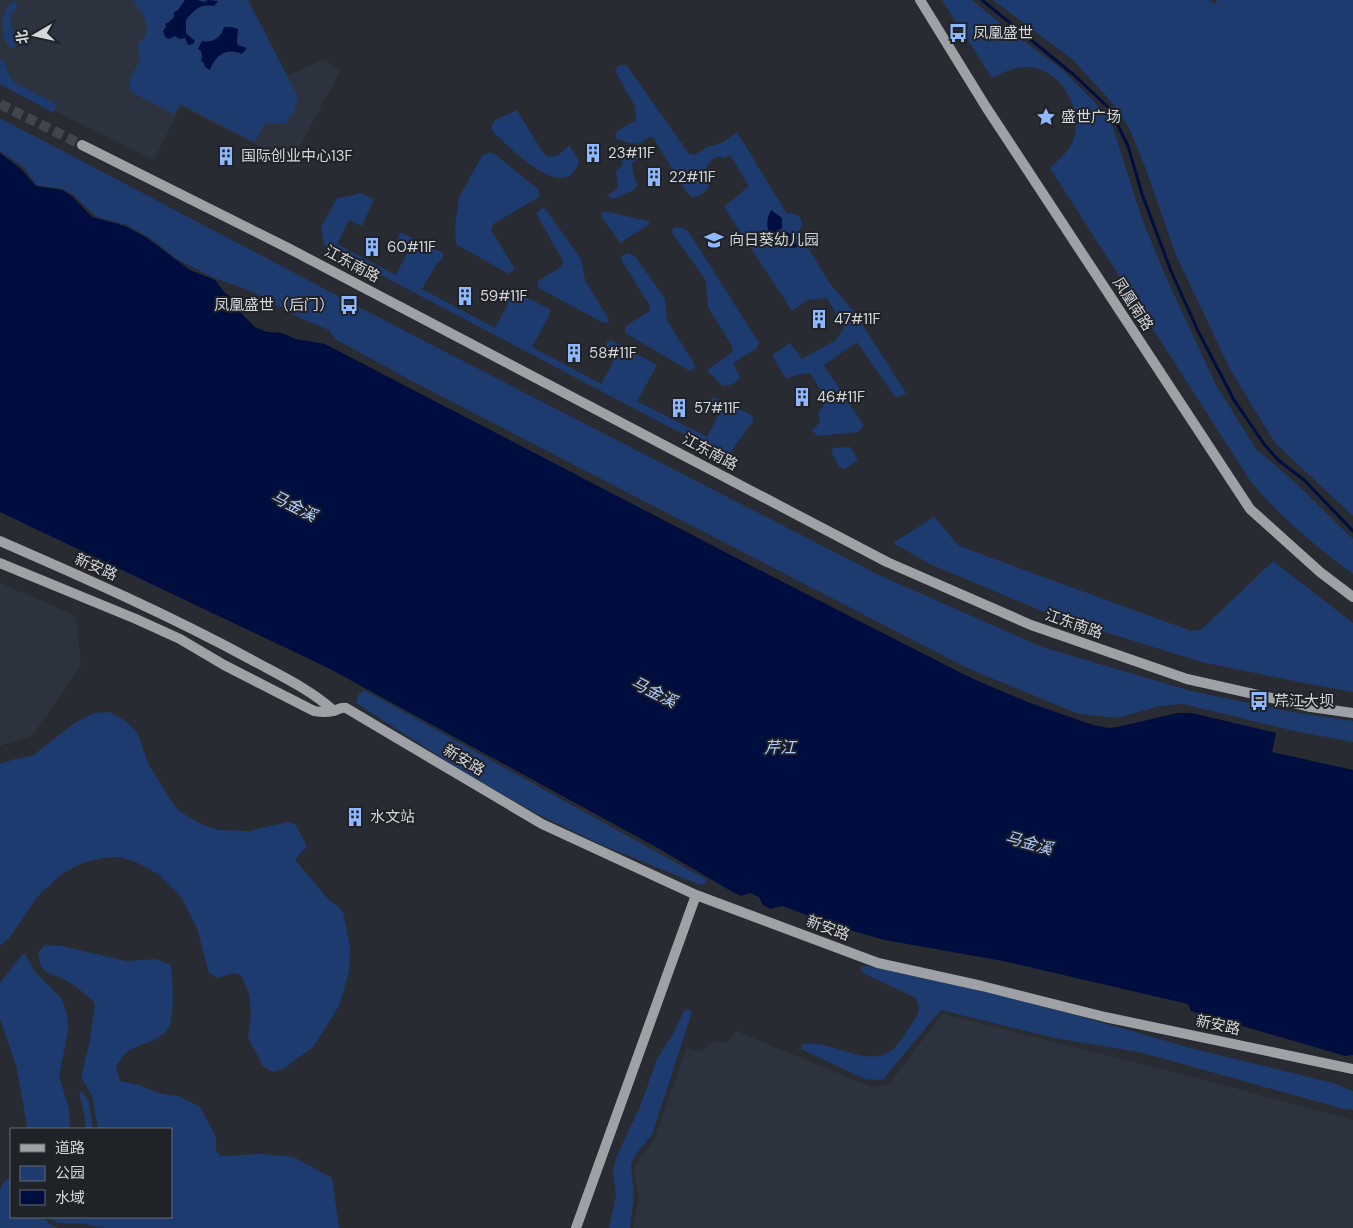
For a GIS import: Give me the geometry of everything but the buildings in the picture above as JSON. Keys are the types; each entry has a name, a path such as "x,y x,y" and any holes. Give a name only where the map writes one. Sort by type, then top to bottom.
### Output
{"main road":[{"name":"凤凰南路","path":"920,0 986,108 1250,509 1320,572 1353,597"},
{"name":"江东南路","path":"82,145 288,248 886,562 1031,626 1187,679 1311,707 1353,713"},
{"name":"新安路","path":"0,542 106,588 202,633 292,682 322,700 334,711"},
{"name":"新安路","path":"0,563 180,639 224,665 314,712 324,713 341,707 346,708 542,824 696,895 878,963 982,986 1105,1017 1353,1069"},
{"path":"576,1228 696,895"}],"shaded area":[{"path":"0,0 248,0 287,76 324,59 340,71 291,163 181,106 154,160 0,84"},
{"path":"0,583 76,616 81,665 32,736 0,746"},
{"path":"942,1014 1186,1075 1353,1120 1353,1228 633,1228 639,1196 635,1180 635,1166 654,1140 687,1048 701,1052 712,1041 728,1043 736,1031 872,1087 889,1084"}],"green space":[{"path":"133,0 248,0 298,97 294,112 286,123 272,124 266,122 255,142 180,104 174,114 131,92 130,82 140,60 138,47 140,41 145,37 147,27 144,17"},
{"path":"942,0 972,0 1063,70 1110,118 1142,219 1165,275 1216,385 1256,449 1289,477 1353,539 1353,574 1298,530 1249,479 1050,168 1069,149 1076,130 1073,106 1061,84 1041,70 1029,67 1020,67 992,78"},
{"path":"993,0 1210,0 1214,4 1218,0 1353,0 1353,516 1275,443 1230,369 1176,255 1130,130 1115,106 1073,60"},
{"path":"12,2 17,4 11,18 11,26 17,46 10,48 4,38 3,17"},
{"path":"0,60 4,61 9,75 14,82 56,104 54,113 0,84"},
{"path":"618,66 627,66 689,154 695,155 707,147 722,143 737,132 787,214 795,214 801,220 801,227 798,232 831,285 855,313 906,393 896,398 857,342 824,365 864,426 858,432 818,436 812,431 820,422 818,413 825,404 823,394 810,373 786,379 772,355 790,343 802,359 836,340 844,328 827,298 808,300 792,311 724,207 749,186 730,155 723,158 718,156 710,162 706,168 709,186 702,194 692,197 687,193 653,137 639,143 630,143 617,139 615,135 617,131 636,120 635,106 615,71"},
{"path":"517,110 543,153 549,157 559,155 569,145 579,161 572,173 563,178 551,176 538,170 494,133 491,129 495,120"},
{"path":"0,118 420,339 879,575 1042,647 1191,691 1292,712 1353,721 1353,742 1295,731 1183,704 1159,706 1118,718 1079,714 967,668 410,380 335,339 329,330 300,318 251,291 214,278 175,258 152,239 127,225 97,217 72,194 63,189 36,185 24,167 0,151"},
{"path":"617,146 637,153 638,158 632,163 637,185 634,190 614,199 607,196 618,188 616,171 623,164 616,149"},
{"path":"488,153 495,154 539,190 539,197 493,224 491,230 515,269 509,274 456,244 455,226 459,197 482,156"},
{"path":"359,193 374,199 362,226 349,220 337,244 396,275 408,251 396,243 400,233 402,233 443,253 443,258 437,263 422,289 495,328 508,304 503,300 504,295 509,289 550,309 550,314 532,347 601,384 614,361 603,354 607,342 611,340 657,365 637,401 707,437 719,414 709,408 709,402 713,397 748,413 753,417 753,421 730,453 725,455 717,452 324,245 321,227 337,198"},
{"path":"544,207 581,259 585,280 609,320 607,323 537,287 538,281 561,267 563,261 536,213"},
{"path":"604,211 648,221 650,224 620,243 602,217 601,214"},
{"path":"678,227 688,231 759,343 757,348 733,363 740,378 730,385 722,386 707,370 730,354 733,351 732,346 708,307 706,282 703,276 672,233 673,228"},
{"path":"628,253 635,256 665,299 667,321 694,363 695,367 690,371 625,333 627,325 650,310 650,306 622,261 622,256"},
{"path":"850,447 858,460 845,469 840,468 831,452 833,448"},
{"path":"934,517 959,546 1191,631 1201,630 1273,561 1353,623 1353,692 1202,662 1059,618 932,565 893,543"},
{"path":"363,691 707,880 704,884 700,885 600,844 535,813 456,767 356,703 359,694"},
{"path":"109,712 124,720 137,732 149,765 179,811 199,823 217,830 249,831 288,822 295,824 307,846 296,858 296,861 329,900 343,912 350,947 349,972 339,1006 313,1047 283,1069 273,1072 263,1066 248,1038 251,1015 249,994 241,975 234,973 218,978 209,973 197,928 182,898 158,874 138,863 121,857 103,858 83,863 63,873 38,896 9,938 0,946 0,764 32,756 76,722 95,713"},
{"path":"45,945 62,946 126,961 156,959 171,965 173,999 170,1025 158,1038 134,1048 123,1056 116,1068 120,1081 139,1085 162,1094 179,1096 200,1107 216,1137 216,1151 221,1156 261,1154 294,1157 332,1178 339,1228 106,1228 85,1224 60,1223 49,1218 172,1218 172,1128 98,1128 92,1096 81,1077 90,1040 95,1003 71,983 44,970 38,953"},
{"path":"25,954 35,972 62,999 67,1015 68,1030 59,1077 69,1108 70,1128 25,1128 27,1124 16,1065 0,1019 0,983 22,955"},
{"path":"867,966 978,990 1191,1048 1336,1084 1353,1091 1353,1110 1143,1053 1055,1038 941,1010 883,1079 865,1079 801,1049 802,1045 824,1045 872,1057 883,1055 893,1049 900,1041 918,1014 919,1008 916,998 861,972 861,967"},
{"path":"687,1009 692,1012 652,1135 636,1154 631,1164 634,1197 630,1228 609,1228 616,1196 613,1172 616,1158 641,1104 657,1059 674,1032 684,1011"},
{"path":"82,1091 89,1102 93,1128 85,1128 85,1118 79,1092"},
{"path":"10,1178 10,1218 44,1218 49,1224 58,1228 0,1228 0,1191 3,1182"}],"water":[{"path":"185,0 218,1 214,6 198,8 186,20 186,33 195,41 193,44 188,45 185,38 179,39 175,36 169,39 165,37 163,31 166,27 165,24 174,17 174,12 178,10"},
{"path":"224,27 238,29 238,45 247,48 242,54 231,51 218,56 210,70 201,61 201,51 198,49 202,41 210,41 219,37"},
{"name":"芹江","path":"0,153 21,169 36,186 62,190 72,196 92,217 125,226 147,238 190,270 215,280 225,293 236,301 238,310 255,327 267,332 282,333 296,339 325,344 969,677 1030,703 1093,725 1109,728 1178,713 1192,713 1276,733 1272,752 1353,770 1353,1055 1345,1056 1191,1011 1188,1004 1003,961 885,940 842,928 782,906 770,909 763,905 759,897 750,893 741,896 731,891 656,847 328,668 0,512"},
{"path":"771,210 782,218 782,228 771,235 767,222"},
{"path":"784,231 793,235 797,247 783,247 772,238"}],"waterway":[{"path":"982,0 1074,75 1110,109 1128,146 1142,194 1171,271 1198,331 1234,400 1264,444 1278,460 1304,480 1353,531"}],"tunnel":[{"path":"0,104 82,145"}],"place":[{"name":"凤凰盛世","path":"958,33"},
{"name":"盛世广场","path":"1046,117"},
{"name":"23#11F","path":"593,153"},
{"name":"国际创业中心13F","path":"226,156"},
{"name":"22#11F","path":"654,177"},
{"name":"向日葵幼儿园","path":"714,240"},
{"name":"60#11F","path":"372,247"},
{"name":"59#11F","path":"465,296"},
{"name":"凤凰盛世（后门）","path":"349,305"},
{"name":"47#11F","path":"819,319"},
{"name":"58#11F","path":"574,353"},
{"name":"46#11F","path":"802,397"},
{"name":"57#11F","path":"679,408"},
{"name":"芹江大坝","path":"1259,701"},
{"name":"水文站","path":"355,817"}],"water label":[{"name":"马金溪","path":"294,506"},
{"name":"马金溪","path":"654,692"},
{"name":"马金溪","path":"1029,843"}]}
